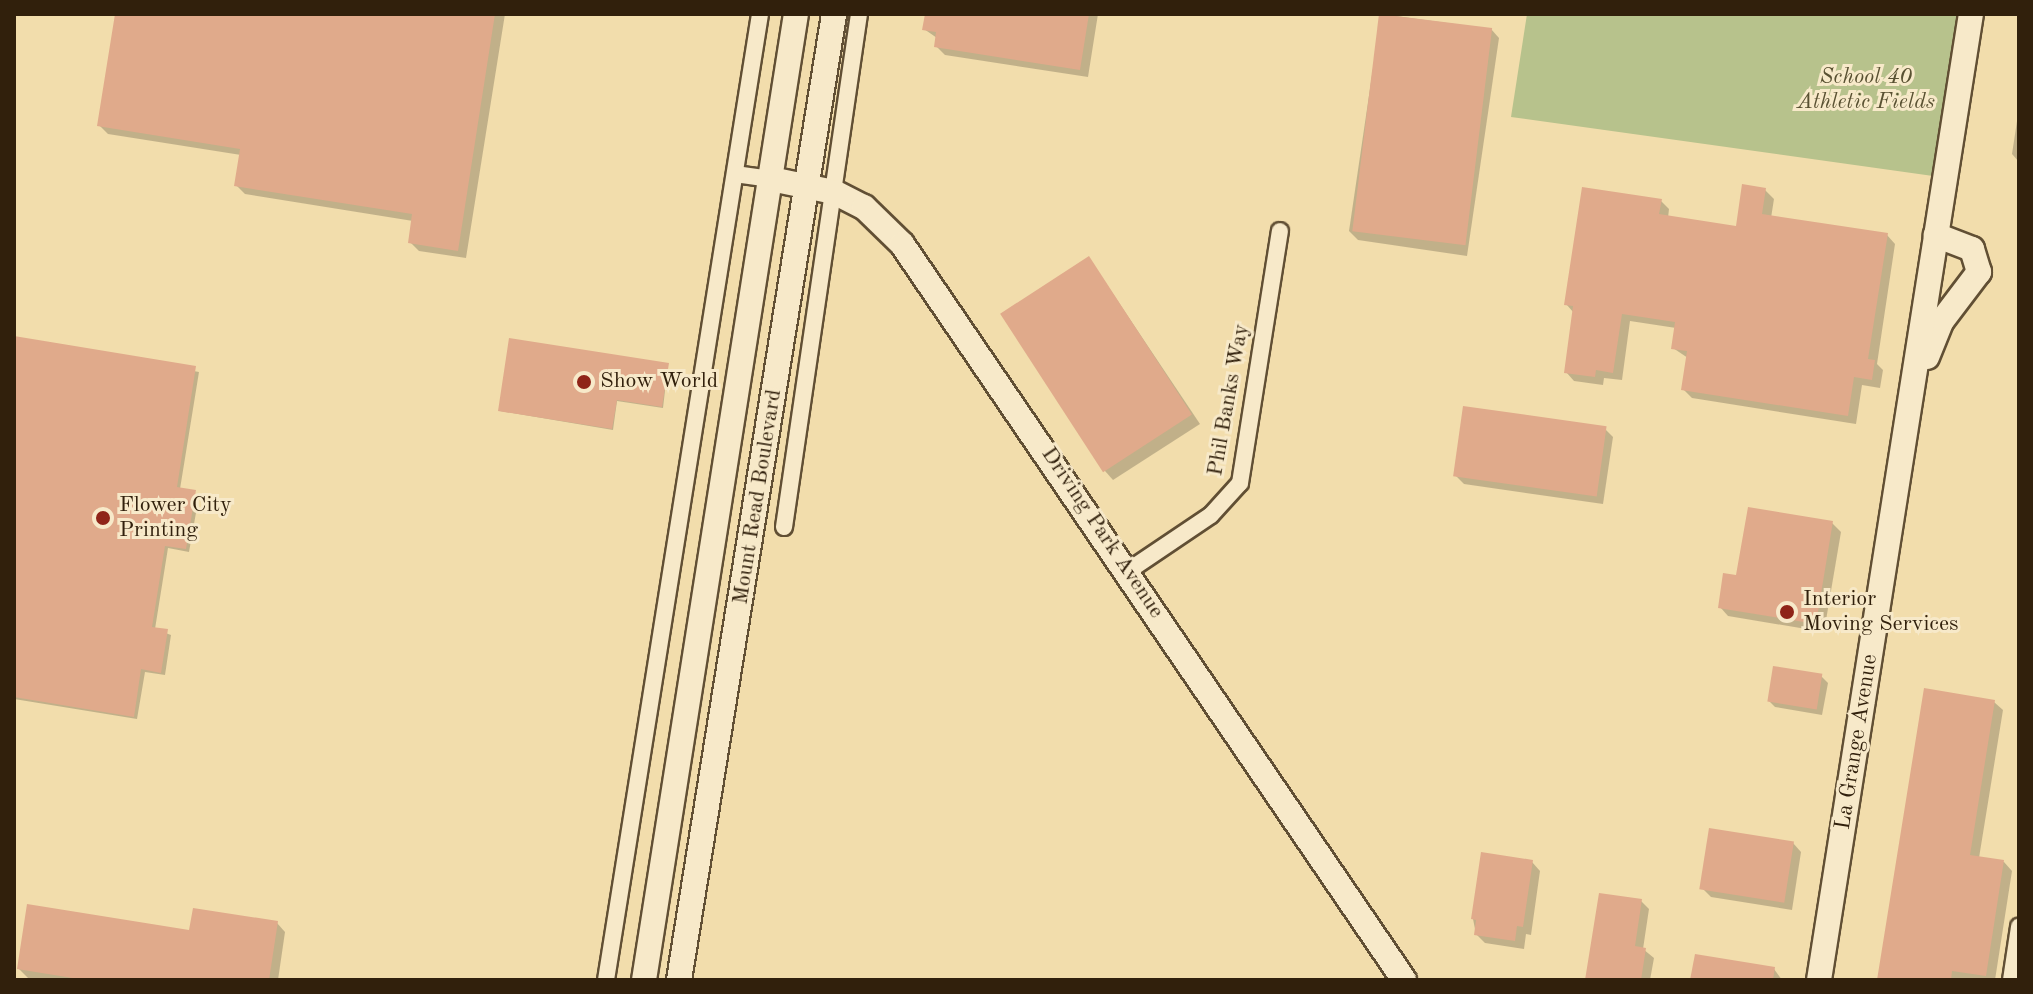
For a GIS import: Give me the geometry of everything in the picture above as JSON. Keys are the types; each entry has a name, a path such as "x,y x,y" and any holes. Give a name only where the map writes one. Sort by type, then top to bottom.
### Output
{"street":[{"path":"606,980 760,14"},
{"name":"Mount Read Boulevard","path":"644,980 796,14"},
{"name":"Mount Read Boulevard","path":"679,980 809,186 834,14"},
{"name":"Mount Read Boulevard","path":"784,527 859,14"},
{"name":"La Grange Avenue","path":"1819,980 1971,14"},
{"name":"Driving Park Avenue","path":"735,174 834,192 880,220 932,283 1404,980"},
{"name":"Phil Banks Way","path":"1128,571 1211,515 1240,483 1280,231"},
{"name":"La Grange Avenue","path":"1909,409 1941,322 1979,272 1972,249 1936,235"},
{"path":"2011,980 2019,927"}],"green space":[{"name":"School 40 Athletic Fields","path":"1527,14 1959,14 1933,176 1511,117"}],"building":[{"path":"115,14 495,14 458,251 408,243 412,214 234,186 240,149 97,126"},
{"path":"925,14 1089,14 1080,70 934,47 936,32 922,30"},
{"path":"1379,14 1492,28 1465,245 1352,231"},
{"path":"1742,184 1766,188 1762,214 1888,233 1868,359 1875,360 1872,380 1854,377 1848,416 1681,390 1687,351 1671,349 1675,322 1622,314 1613,373 1596,370 1595,377 1564,373 1573,306 1564,305 1582,187 1662,199 1659,214 1736,226"},
{"path":"1089,256 1192,415 1103,472 1000,314"},
{"name":"Flower City Printing","path":"14,336 196,366 177,487 196,490 186,549 165,546 152,627 168,629 161,673 141,669 134,717 14,697"},
{"name":"Show World","path":"509,338 669,363 662,407 617,400 612,429 498,411"},
{"path":"1463,406 1607,426 1597,496 1453,476"},
{"path":"1748,507 1833,521 1816,624 1718,608 1723,573 1736,575"},
{"path":"1773,666 1822,674 1817,709 1767,702"},
{"path":"1924,688 1995,700 1970,855 2004,860 1986,976 1952,971 1951,980 1877,980"},
{"path":"1709,828 1794,841 1784,903 1699,889"},
{"path":"1481,852 1533,860 1523,927 1517,926 1515,941 1474,935 1476,920 1471,919"},
{"path":"1599,893 1642,899 1635,946 1646,948 1641,980 1585,980"},
{"path":"27,904 189,930 193,908 278,921 269,980 85,980 17,969"},
{"path":"1695,954 1775,967 1773,980 1690,980"}],"place":[{"name":"Show World","path":"584,382"},
{"name":"Flower City Printing","path":"103,518"},
{"name":"Interior Moving Services","path":"1787,612"}]}
